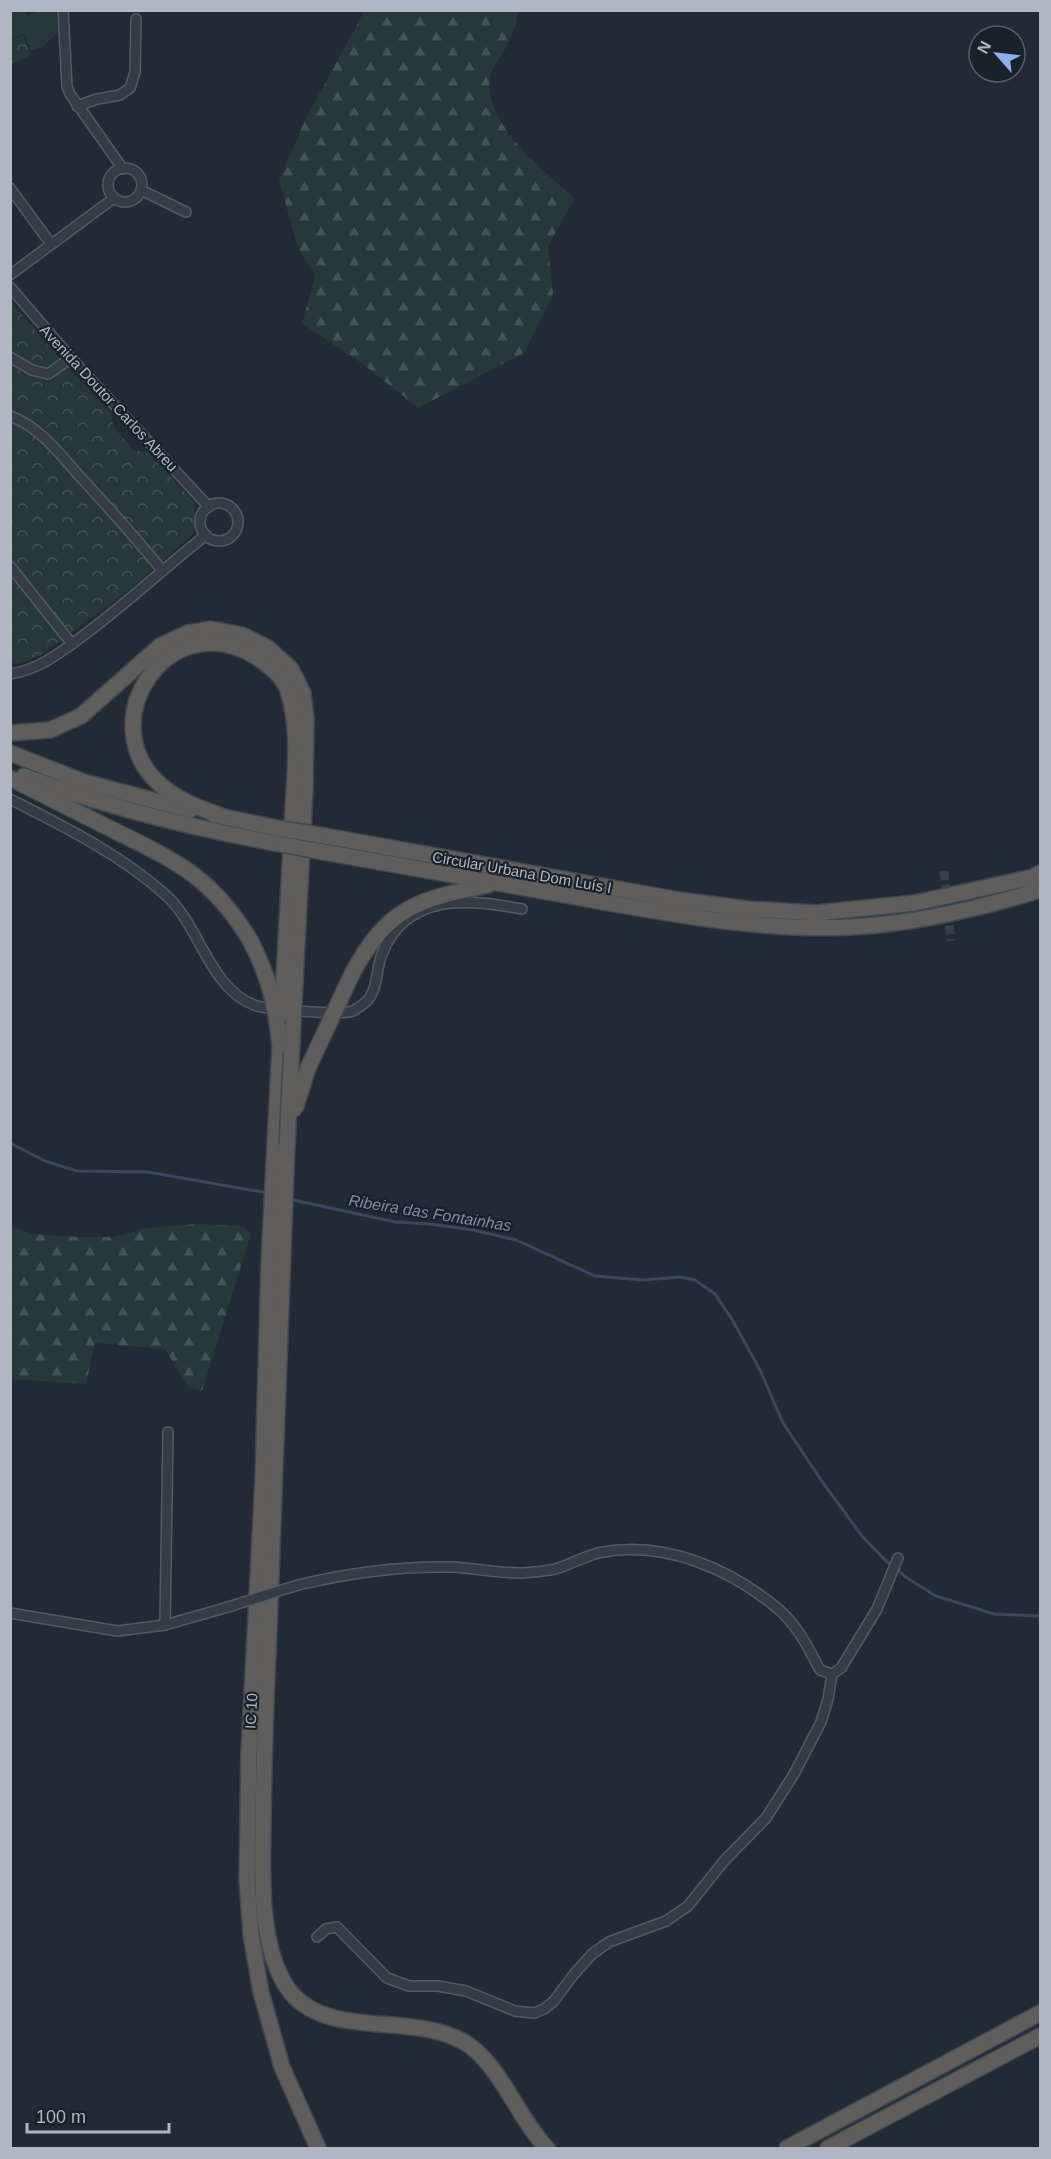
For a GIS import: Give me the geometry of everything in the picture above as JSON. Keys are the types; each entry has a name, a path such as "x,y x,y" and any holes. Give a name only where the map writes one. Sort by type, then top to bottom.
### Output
{"highway":[{"name":"IC 10","path":"10,733 50,730 81,716 160,646 188,633 212,629 242,635 268,648 291,669 303,693 306,719 305,790 280,1046 269,1262 263,1478 249,1753 247,1880 251,1935 261,1992 282,2067 318,2148"},
{"name":"IC 10","path":"224,817 195,806 162,787 143,763 134,739 136,704 152,672 170,655 181,649 201,644 224,644 247,651 270,666 287,688 295,718 283,1302 265,1732 263,1833 265,1918 274,1962 292,1994 307,2008 327,2017 431,2029 467,2044 485,2060 547,2148"},
{"name":"Circular Urbana Dom Luís I","path":"10,753 52,771 121,793 224,817 312,850 685,915 798,928 849,927 900,923 980,908 1041,890"},
{"name":"Circular Urbana Dom Luís I","path":"10,771 120,809 211,831 281,837 314,834 679,900 748,909 816,913 915,903 1033,877 1041,873"},
{"name":"IC 10","path":"10,778 152,848 185,867 226,906 250,940 263,966 272,992 280,1046"},
{"name":"IC 10","path":"287,1145 295,1107 306,1075 352,974 373,939 396,916 410,906 440,895 496,883"},
{"path":"787,2148 1041,2013"},
{"path":"828,2148 1041,2036"}],"street":[{"path":"63,10 67,86 77,106 123,169"},
{"path":"77,106 97,99 124,94 130,88 135,78 136,19"},
{"path":"129,169 141,179 141,190 135,199 124,202 114,198 108,189 108,183 113,173 129,169"},
{"path":"10,188 51,244"},
{"path":"141,190 186,212"},
{"path":"10,275 114,198"},
{"name":"Avenida Doutor Carlos Abreu","path":"10,288 71,358 209,507"},
{"path":"10,357 32,370 48,374 71,358"},
{"path":"10,417 30,426 42,437 100,498 163,571"},
{"path":"218,503 228,505 234,510 239,524 229,539 215,541 206,535 200,525 202,515 209,507 218,503"},
{"path":"10,674 32,669 72,644 126,604 206,535"},
{"path":"10,566 72,644"},
{"path":"10,799 81,836 137,872 169,898 196,934 209,962 233,994 255,1005 307,1011 352,1011 370,999 377,983 381,955 396,929 419,911 452,901 490,903 522,909"},
{"path":"165,1625 168,1432"},
{"path":"10,1613 117,1631 165,1625 298,1585 339,1576 394,1568 452,1568 521,1573 552,1569 602,1552 645,1549 689,1557 732,1578 759,1595 778,1608 805,1640 819,1670 832,1674"},
{"path":"317,1937 326,1929 337,1927 387,1978 409,1986 438,1986 466,1991 515,2011 534,2013 544,2009 554,2001 592,1954 609,1942 666,1921 688,1906 724,1861 765,1818 794,1774 821,1722 832,1674 841,1668 877,1610 898,1558"}],"green space":[{"path":"11,10 25,11 27,16 38,11 55,11 58,32 43,47 30,50 24,34 11,39"},
{"path":"365,10 519,11 514,31 490,78 490,95 496,112 519,146 575,198 548,246 553,294 524,353 418,408 363,364 302,324 315,276 297,245 279,180 305,120"},
{"path":"23,35 31,56 12,64 11,40"},
{"path":"10,301 112,415 113,426 132,449 148,453 195,503 194,533 134,586 41,655 11,664"},
{"path":"197,1224 243,1226 251,1234 202,1391 188,1387 165,1349 95,1343 86,1384 11,1379 11,1227 33,1234 114,1237 147,1228"}],"waterway":[{"name":"Ribeira das Fontainhas","path":"10,1143 45,1161 77,1171 148,1172 268,1193"},
{"name":"Ribeira das Fontainhas","path":"289,1199 395,1222 473,1230 516,1240 595,1276 643,1280 681,1277 695,1280 715,1294 761,1372 783,1423 862,1536 884,1559 907,1578 936,1596 994,1614 1040,1616"}],"tunnel":[{"path":"944,871 947,898"},
{"path":"948,912 951,941"}]}
